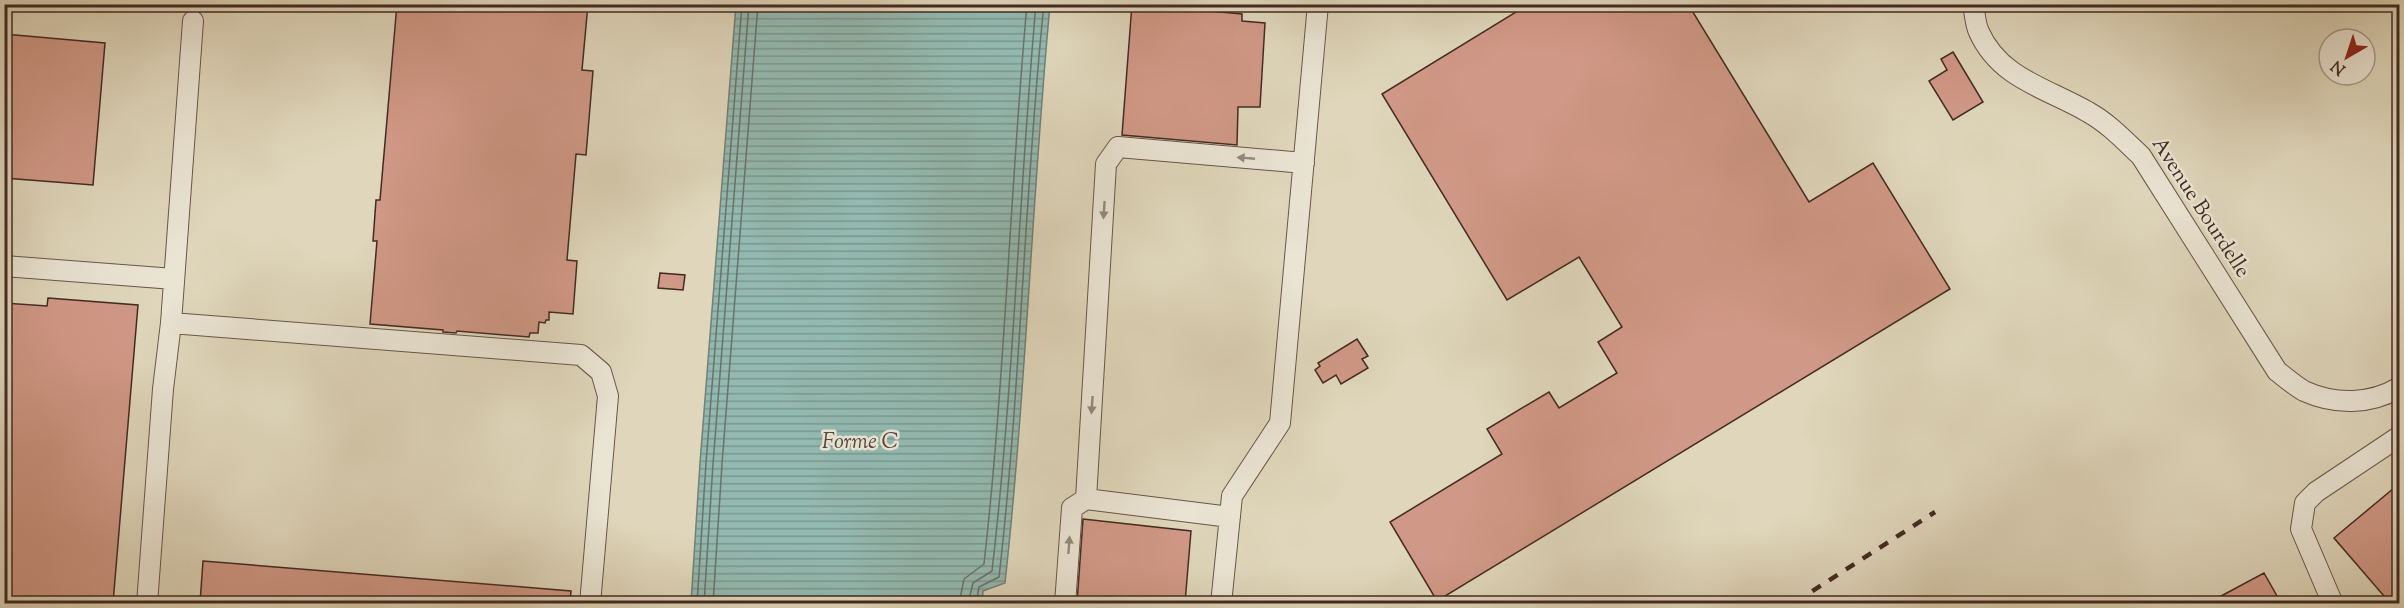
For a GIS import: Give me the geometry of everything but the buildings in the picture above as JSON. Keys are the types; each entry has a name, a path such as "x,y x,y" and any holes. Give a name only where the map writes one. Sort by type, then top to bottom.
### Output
{"street":[{"path":"1221,603 1232,496 1280,423 1318,4"},
{"name":"Avenue Bourdelle","path":"1973,4 1978,31 1998,61 2030,85 2089,112 2117,133 2141,156 2277,371 2303,390 2327,399 2359,402 2400,387"},
{"path":"147,603 163,389 171,323 193,21"},
{"path":"1086,499 1106,164 1118,147 1304,163"},
{"path":"4,266 174,279"},
{"path":"171,323 581,355 601,372 608,396 590,603"},
{"path":"2333,603 2301,529 2305,502 2316,492 2400,436"},
{"path":"1065,603 1072,508 1086,499 1230,517"}],"water":[{"name":"Forme C","path":"736,5 1050,5 1005,583 983,591 982,603 691,603"}],"railway":[{"path":"1797,604 1811,592 1935,512"}]}
